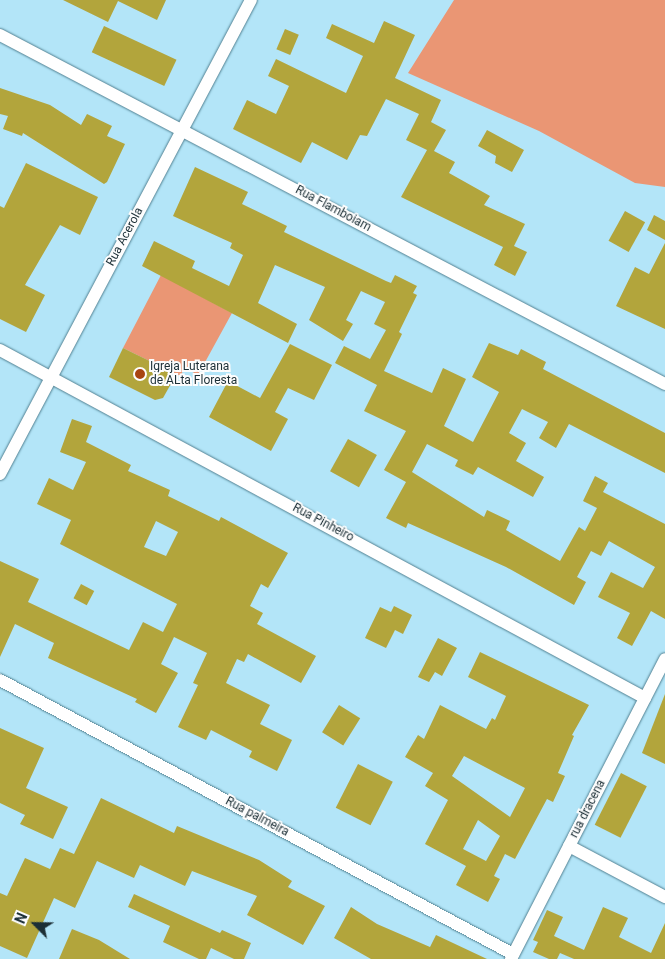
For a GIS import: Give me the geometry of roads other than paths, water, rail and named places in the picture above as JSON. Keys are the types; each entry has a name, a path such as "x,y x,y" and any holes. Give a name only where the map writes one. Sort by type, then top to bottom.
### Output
{"street":[{"name":"Rua Acerola","path":"0,474 251,0"},
{"name":"Rua Flamboiam","path":"0,35 665,384"},
{"name":"Rua Pinheiro","path":"0,350 645,698"},
{"name":"rua dracena","path":"512,957 665,659"},
{"name":"Rua palmeira","path":"0,680 512,957"},
{"path":"569,846 665,897"}],"place":[{"name":"Igreja Luterana de ALta Floresta","path":"140,374"}]}
